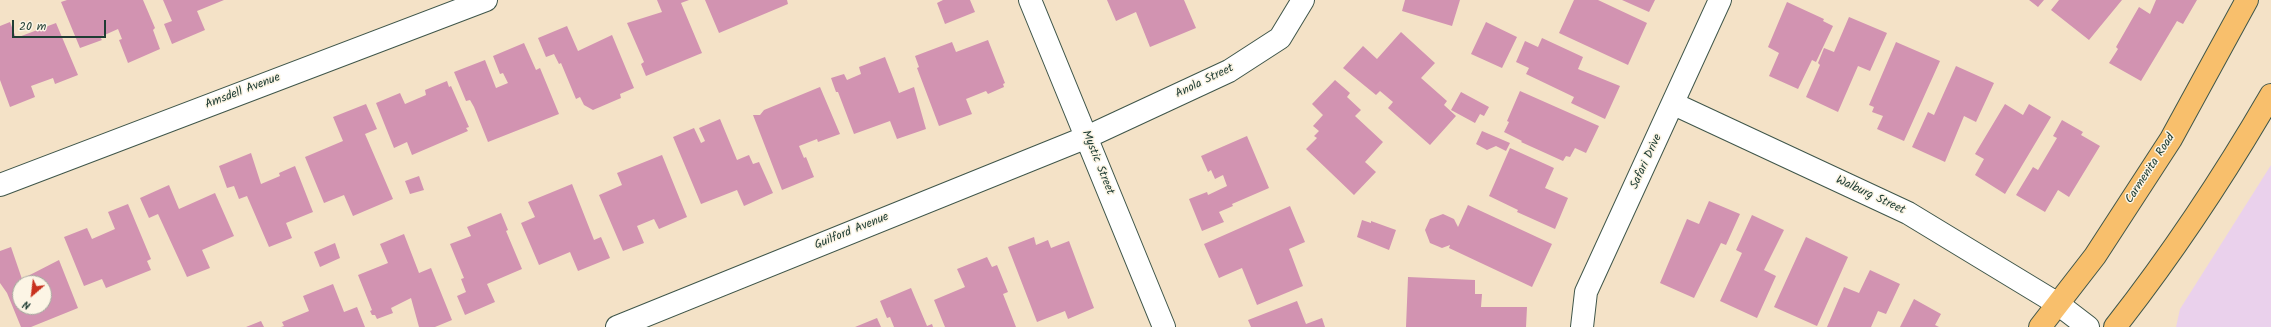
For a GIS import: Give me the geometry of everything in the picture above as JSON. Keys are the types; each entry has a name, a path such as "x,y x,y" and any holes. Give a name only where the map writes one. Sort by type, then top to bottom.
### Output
{"main road":[{"name":"Carmenita Road","path":"2040,327 2095,256 2171,139 2247,0"},
{"path":"2115,327 2159,272 2233,160 2271,94"}],"street":[{"name":"Amsdell Avenue","path":"0,185 486,0"},
{"name":"Mystic Street","path":"1030,0 1164,327"},
{"name":"Anola Street","path":"1087,138 1229,71 1280,38 1303,0"},
{"name":"Safari Drive","path":"1582,327 1586,292 1674,104 1720,0"},
{"name":"Walburg Street","path":"1674,104 1908,213 2058,304 2088,327"},
{"name":"Guilford Avenue","path":"617,327 1087,138"}],"shaded area":[{"path":"2271,165 2271,327 2176,327 2180,309"}],"building":[{"path":"67,0 143,0 155,28 153,30 160,49 128,63 119,40 122,39 118,29 100,37 102,40 80,48 61,2"},
{"path":"163,0 224,0 197,11 205,30 172,44 164,24 172,21"},
{"path":"657,0 689,0 681,3 702,53 646,76 641,64 644,62 627,23 662,12"},
{"path":"705,0 787,0 788,4 719,33"},
{"path":"943,0 970,0 975,12 945,24 937,3"},
{"path":"1107,0 1184,0 1196,28 1150,47 1136,12 1116,21"},
{"path":"1405,0 1460,0 1452,26 1402,11"},
{"path":"1574,0 1598,0 1647,23 1628,65 1559,33"},
{"path":"1622,0 1655,0 1649,12"},
{"path":"2029,0 2044,0 2038,7"},
{"path":"2059,0 2122,0 2089,40 2051,10"},
{"path":"2156,0 2197,0 2183,24 2177,21 2141,81 2109,63 2118,49 2116,47 2139,7 2150,14"},
{"path":"1787,2 1824,19 1823,21 1833,26 1816,62 1812,60 1798,89 1769,76 1779,53 1768,47"},
{"path":"1849,17 1887,33 1870,71 1858,66 1838,112 1806,97 1820,65 1818,63 1824,48 1834,52"},
{"path":"10,22 16,38 56,23 78,75 55,84 53,78 31,86 35,97 10,107 0,80 0,26"},
{"path":"1486,22 1517,37 1502,68 1471,54"},
{"path":"567,26 578,51 612,35 634,88 620,94 621,98 593,110 584,105 580,97 576,99 561,63 559,64 554,54 546,57 538,38"},
{"path":"1401,32 1435,63 1421,78 1447,101 1444,105 1456,116 1430,145 1388,108 1393,102 1380,91 1376,95 1343,68 1363,46 1377,59"},
{"path":"1542,38 1583,57 1578,69 1620,86 1605,119 1571,103 1574,97 1526,74 1529,68 1516,62 1525,41 1538,47"},
{"path":"988,40 1005,83 1003,84 1004,87 988,94 986,91 966,99 972,114 939,126 917,68 919,67 915,56 952,42 956,52"},
{"path":"1896,42 1940,61 1904,141 1877,129 1883,116 1872,112 1874,107 1869,105"},
{"path":"524,43 536,70 540,68 559,114 488,142 474,107 470,100 466,101 454,72 485,60 496,88 508,83 503,73 500,74 493,56"},
{"path":"885,57 899,93 914,87 926,129 897,139 890,121 854,134 831,78 844,74 847,80 861,74 859,67"},
{"path":"1956,66 1994,83 1976,122 1964,116 1945,162 1912,147 1928,112 1934,115"},
{"path":"1335,80 1350,93 1347,97 1361,110 1355,116 1383,142 1365,162 1376,172 1354,195 1306,149 1317,138 1314,136 1319,131 1313,126 1323,115 1312,104"},
{"path":"447,81 449,87 451,86 469,127 466,128 468,131 412,155 407,142 394,148 376,103 400,93 405,104 426,95 425,90"},
{"path":"820,87 840,134 818,142 817,139 799,146 804,158 806,157 814,177 782,190 753,115 760,115 764,110"},
{"path":"1520,91 1599,126 1586,153 1575,148 1570,157 1566,156 1563,161 1521,142 1522,141 1504,132 1509,122 1507,121"},
{"path":"1461,92 1489,107 1484,116 1480,114 1475,123 1451,110"},
{"path":"366,104 377,129 365,134 393,199 353,216 344,195 324,203 305,157 343,141 333,117"},
{"path":"2005,104 2023,115 2029,104 2051,117 2005,194 1975,175 1984,159 1975,154"},
{"path":"720,119 737,160 749,155 753,164 759,162 773,193 744,206 737,190 701,204 673,137 694,128 701,143 705,141 699,128"},
{"path":"2062,120 2083,132 2081,135 2100,146 2069,197 2058,190 2045,212 2016,195 2033,167 2038,170 2057,138 2053,136"},
{"path":"1482,131 1510,143 1506,151 1496,146 1487,150 1476,144"},
{"path":"1247,136 1269,188 1232,204 1233,206 1219,212 1224,222 1202,231 1189,199 1207,192 1208,195 1227,186 1223,175 1215,179 1211,170 1208,172 1201,156"},
{"path":"1510,148 1554,168 1545,188 1568,198 1555,229 1517,212 1518,210 1489,196"},
{"path":"251,153 261,184 280,176 279,173 295,166 313,212 286,223 292,238 269,247 247,196 239,199 234,186 227,188 219,166"},
{"path":"662,155 687,217 659,229 654,219 637,226 644,243 623,251 599,195 622,185 617,173"},
{"path":"419,176 424,190 410,194 405,181"},
{"path":"572,184 594,240 601,237 610,258 578,271 570,252 539,265 521,223 535,217 528,202"},
{"path":"169,185 179,209 215,193 234,236 202,250 210,268 187,277 158,214 149,218 140,198"},
{"path":"1709,201 1740,214 1726,245 1721,243 1694,298 1660,283 1687,219 1699,224"},
{"path":"128,204 151,259 147,261 151,270 106,288 102,279 84,286 64,237 87,228 92,239 115,229 108,212"},
{"path":"1468,205 1552,244 1532,287 1449,248 1450,245 1442,248 1430,243 1425,230 1430,219 1443,214 1454,219 1458,227"},
{"path":"1290,206 1305,242 1289,249 1303,286 1257,305 1242,268 1219,278 1204,244"},
{"path":"501,213 508,230 506,231 522,269 487,284 495,302 465,315 457,296 466,292 461,279 464,278 450,244 471,236 467,227"},
{"path":"1752,215 1784,230 1764,270 1776,276 1757,318 1720,301 1742,253 1736,250"},
{"path":"1362,220 1371,223 1371,221 1396,230 1389,250 1357,237"},
{"path":"404,234 419,273 431,268 452,320 435,327 419,327 411,298 391,308 393,313 377,319 375,315 372,315 370,311 372,310 358,275 388,263 380,244"},
{"path":"1034,237 1036,245 1048,240 1051,248 1069,241 1094,308 1068,319 1065,311 1037,322 1008,247"},
{"path":"1806,237 1848,257 1817,326 1774,307"},
{"path":"335,243 340,258 320,267 314,252"},
{"path":"11,247 21,275 12,275 12,305 7,293 0,283 0,251"},
{"path":"987,257 992,267 997,265 1008,292 1003,294 1016,327 945,327 934,300 965,287 957,269"},
{"path":"59,260 78,308 31,327 21,327 16,315 52,315 52,275 30,275"},
{"path":"1870,270 1900,284 1886,314 1878,311 1871,327 1827,327 1844,287 1859,293"},
{"path":"1408,277 1475,280 1475,294 1482,294 1481,307 1527,307 1526,327 1406,327"},
{"path":"333,284 344,312 357,307 365,327 281,327 284,326 282,322 309,311 303,296"},
{"path":"911,288 927,326 932,324 933,327 894,327 890,317 887,318 880,301"},
{"path":"1914,299 1941,314 1935,325 1939,327 1900,327"},
{"path":"1297,301 1306,324 1322,318 1325,327 1251,327 1248,320"},
{"path":"877,318 881,327 855,327"},
{"path":"261,321 264,327 246,327"}]}
